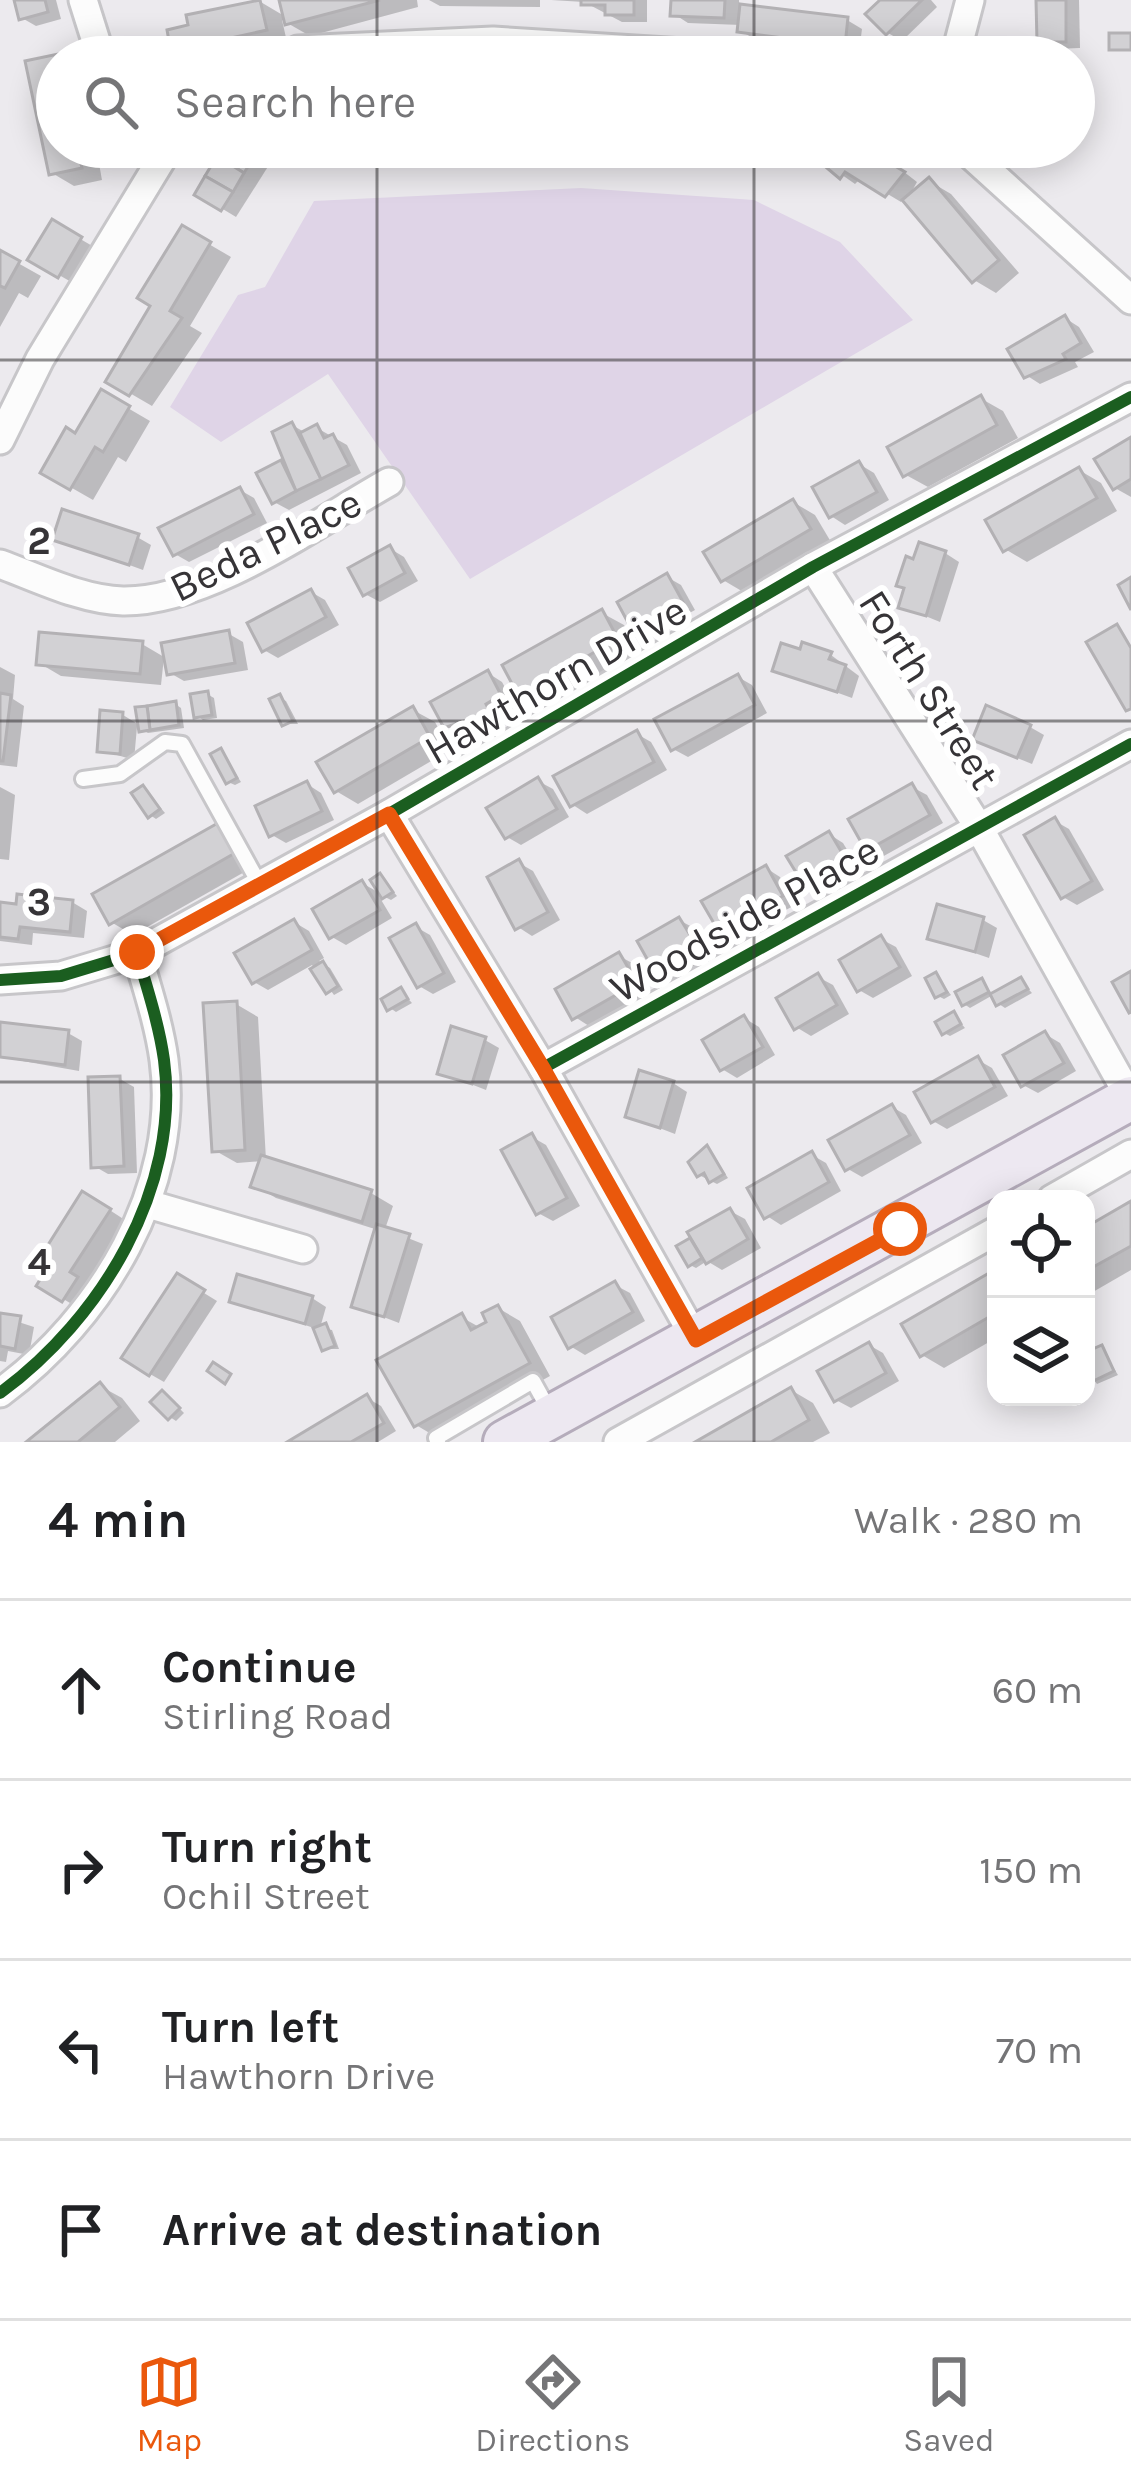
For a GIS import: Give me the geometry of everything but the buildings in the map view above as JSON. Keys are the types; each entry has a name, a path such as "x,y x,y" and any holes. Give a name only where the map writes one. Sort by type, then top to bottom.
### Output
{"main road":[{"path":"505,1442 900,1229 1130,1098"}],"street":[{"path":"83,0 94,36"},
{"path":"961,36 970,0"},
{"path":"0,440 40,359 156,168"},
{"path":"985,168 1131,300"},
{"name":"Hawthorn Drive","path":"0,980 61,976 137,952 389,814 813,567 1131,397"},
{"name":"Beda Place","path":"0,564 120,601 171,596 256,557 389,482"},
{"name":"Forth Street","path":"813,567 978,826 1130,1098"},
{"name":"Woodside Place","path":"543,1068 1131,744"},
{"path":"389,814 543,1068 696,1340"},
{"path":"0,1393 76,1322 148,1204 164,1133 165,1063 137,952"},
{"path":"1068,1190 1131,1154"},
{"path":"148,1204 303,1249"},
{"path":"900,1229 925,1271"},
{"path":"618,1442 987,1236"}],"lane":[{"path":"82,779 120,774 165,742 182,744 260,885"},
{"path":"438,1442 436,1438 533,1381 552,1415"}],"shaded area":[{"path":"581,188 754,200 840,242 913,320 470,579 328,374 221,442 170,407 238,295 265,287 314,201"}],"cycle path":[{"path":"0,980 61,976 137,953 389,814 813,567 1131,397"},
{"path":"543,1068 1131,744"},
{"path":"0,1393 71,1328 101,1289 146,1202 160,1156 166,1108 162,1047 137,953"}],"route":[{"path":"137,952 389,814 543,1068 696,1340 900,1229"}]}
